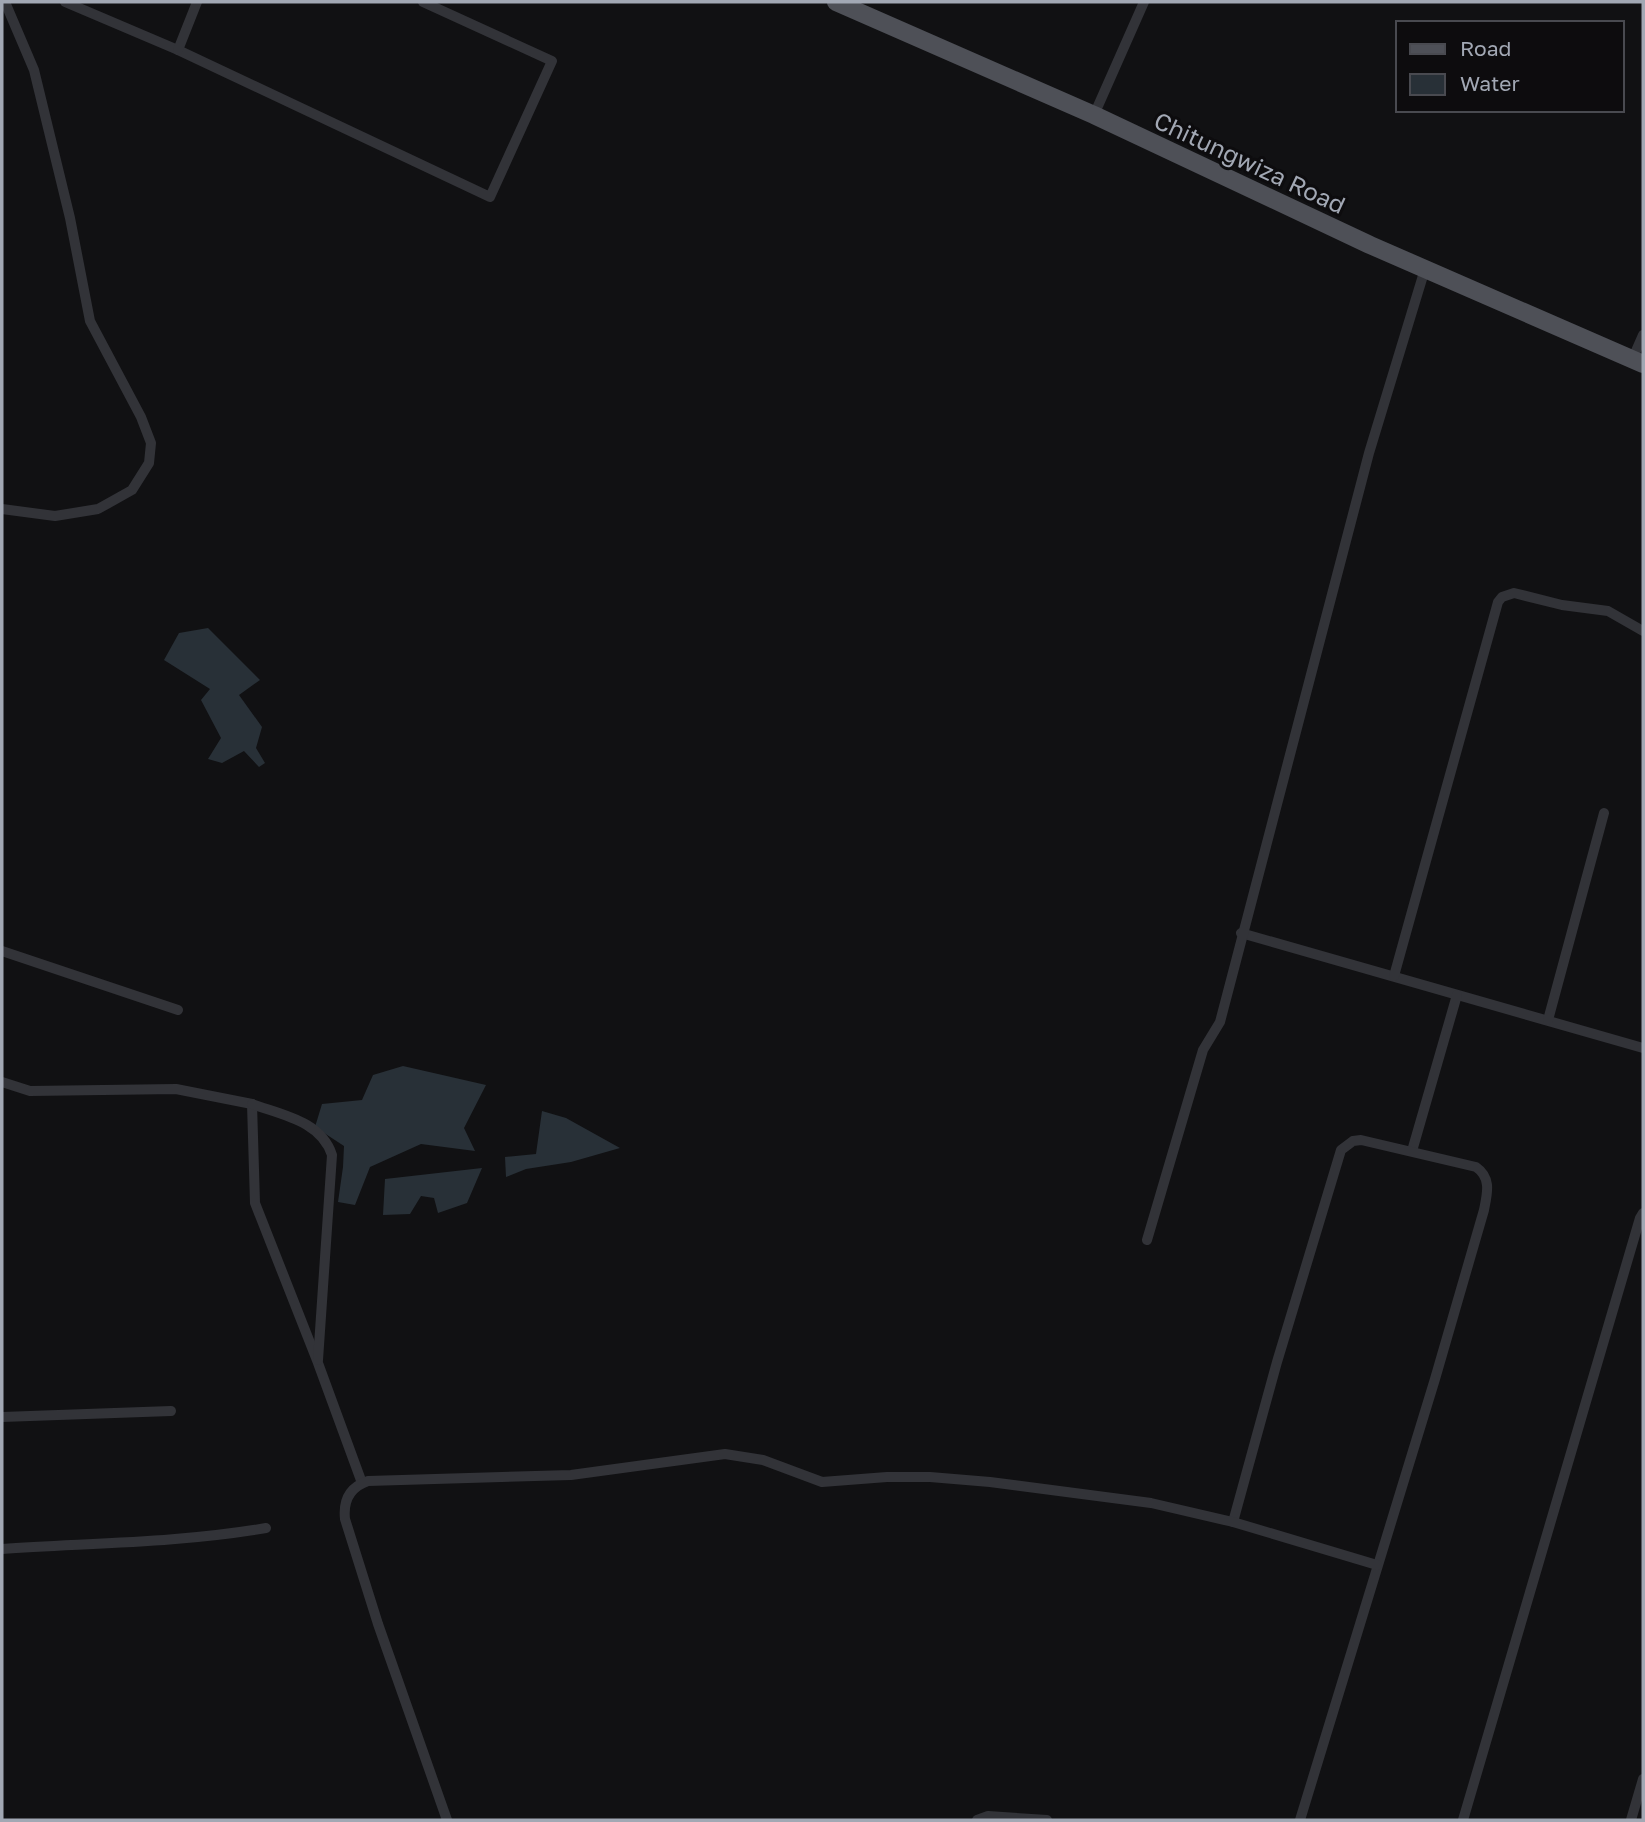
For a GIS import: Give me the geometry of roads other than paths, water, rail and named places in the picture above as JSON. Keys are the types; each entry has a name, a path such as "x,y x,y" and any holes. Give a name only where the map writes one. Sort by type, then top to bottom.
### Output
{"main road":[{"name":"Chitungwiza Road","path":"836,2 1094,115 1425,269 1638,362"}],"street":[{"path":"2,509 55,516 98,509 132,490 149,463 151,443 141,417 90,321 70,218 34,70 5,2"},
{"path":"65,2 178,50 490,197 552,61 423,2"},
{"path":"178,50 197,2"},
{"path":"1094,115 1144,2"},
{"path":"1147,1240 1203,1050 1220,1022 1241,933 1369,453 1425,269"},
{"path":"1638,362 1643,335"},
{"path":"1394,976 1498,602 1502,597 1514,593 1562,606 1608,611 1643,631"},
{"path":"1548,1020 1604,813"},
{"path":"1241,933 1643,1048"},
{"path":"2,951 178,1010"},
{"path":"1412,1151 1458,995"},
{"path":"2,1082 30,1091 176,1089 252,1104 312,1127 324,1139 332,1155 318,1363"},
{"path":"252,1104 255,1203 362,1483"},
{"path":"1233,1522 1277,1362 1341,1150 1353,1140 1361,1140 1476,1167 1486,1176 1488,1191 1439,1366 1300,1820"},
{"path":"1463,1820 1643,1213"},
{"path":"2,1417 171,1411"},
{"path":"447,1820 377,1624 345,1519 346,1501 350,1493 369,1481 571,1475 725,1454 738,1455 763,1460 822,1482 930,1477 1151,1503 1233,1522 1377,1564"},
{"path":"2,1549 176,1540 266,1528"},
{"path":"1631,1820 1643,1779"},
{"path":"977,1820 988,1816 1047,1820"}],"water":[{"path":"208,628 260,680 239,695 262,727 256,748 265,763 259,767 244,751 222,763 208,759 221,738 201,700 210,689 164,660 179,633"},
{"path":"403,1066 486,1085 464,1128 475,1151 421,1144 370,1167 355,1205 338,1202 344,1146 315,1127 322,1104 362,1100 373,1075"},
{"path":"542,1111 566,1118 620,1148 571,1162 526,1169 506,1177 505,1157 536,1154"},
{"path":"482,1168 467,1203 438,1213 434,1198 421,1196 410,1214 383,1215 385,1179"}]}
